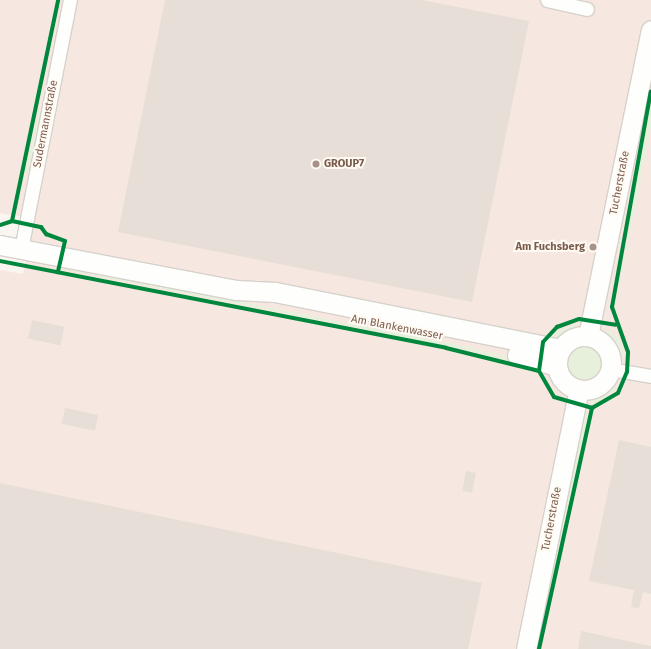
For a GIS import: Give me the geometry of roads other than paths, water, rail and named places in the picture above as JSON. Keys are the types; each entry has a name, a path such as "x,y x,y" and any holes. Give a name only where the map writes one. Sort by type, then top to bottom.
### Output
{"main road":[{"name":"Tucherstraße","path":"588,336 651,30"},
{"name":"Am Blankenwasser","path":"0,245 237,290 275,292 558,358"},
{"path":"588,336 609,351 610,369 599,385 579,390 563,381 558,358 572,338 588,336"},
{"name":"Tucherstraße","path":"526,649 579,390"}],"street":[{"name":"Sudermannstraße","path":"21,249 70,0"},
{"path":"547,0 587,9"},
{"path":"610,369 651,376"}],"place":[{"name":"GROUP7","path":"316,164"},
{"name":"Am Fuchsberg","path":"593,247"}]}
